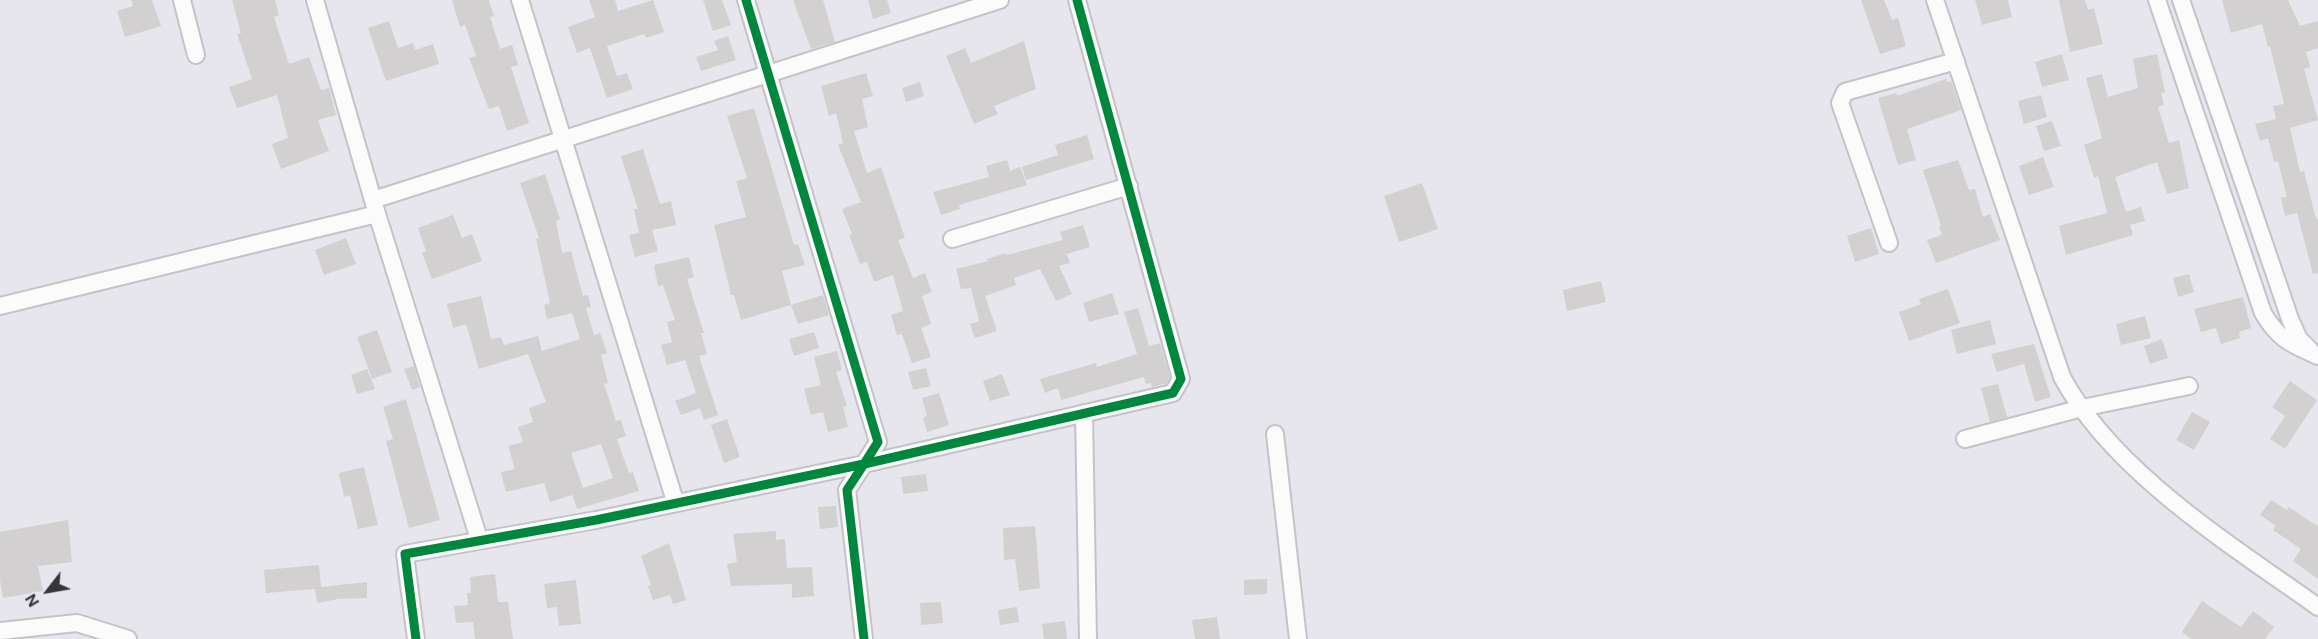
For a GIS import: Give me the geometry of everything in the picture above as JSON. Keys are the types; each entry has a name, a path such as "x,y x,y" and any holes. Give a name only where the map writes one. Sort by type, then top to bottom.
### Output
{"street":[{"path":"182,0 196,55"},
{"path":"315,0 375,207 479,539"},
{"path":"520,0 675,501"},
{"path":"746,0 878,442 847,490 864,639"},
{"path":"0,306 375,207 563,139 1000,0"},
{"path":"416,639 405,554 596,520 675,501 864,464 1173,393 1181,379 1077,0"},
{"path":"1935,0 2062,377 2082,408 2162,494 2318,607"},
{"path":"2157,0 2264,313 2274,332 2290,344 2316,355"},
{"path":"2181,0 2290,319 2299,339 2316,355"},
{"path":"1889,243 1840,103 1845,92 1956,61"},
{"path":"952,239 1129,186"},
{"path":"1965,439 2082,408 2189,386"},
{"path":"1084,413 1088,639"},
{"path":"1275,434 1298,639"},
{"path":"0,632 77,623 128,639"}],"building":[{"path":"131,0 152,0 161,26 125,37 117,11 133,6"},
{"path":"232,0 275,0 279,15 274,17 289,64 309,57 321,90 329,88 336,115 318,120 329,151 281,169 272,144 288,138 277,95 237,108 229,87 252,79 237,34 241,33"},
{"path":"452,0 489,0 494,16 490,17 500,49 512,45 518,65 511,67 529,123 507,131 499,106 489,109 469,58 476,56 465,25 460,27"},
{"path":"589,0 615,0 618,11 653,0 664,32 646,38 644,34 607,46 617,76 627,73 633,89 607,98 590,48 577,53 568,27 595,17"},
{"path":"703,0 722,0 731,25 713,31"},
{"path":"793,0 823,0 835,42 811,49"},
{"path":"868,0 887,0 891,13 873,19"},
{"path":"1861,0 1884,0 1892,20 1898,18 1906,46 1880,54"},
{"path":"1975,0 2008,0 2012,17 1982,25"},
{"path":"2059,0 2085,0 2088,10 2094,8 2103,44 2070,52"},
{"path":"2222,0 2288,0 2300,26 2318,21 2318,48 2306,52 2310,67 2304,69 2318,120 2290,128 2300,172 2304,171 2316,219 2318,219 2318,273 2313,274 2297,213 2285,216 2281,198 2287,197 2278,161 2274,162 2268,138 2260,141 2255,124 2276,119 2273,106 2284,104 2270,46 2268,47 2262,24 2231,33"},
{"path":"389,21 398,48 413,43 415,50 433,44 439,64 386,81 368,28"},
{"path":"728,36 736,60 701,71 696,57 718,50 714,41"},
{"path":"1024,41 1036,89 994,106 998,114 974,124 946,56 965,48 971,63"},
{"path":"2062,54 2069,80 2042,87 2035,62"},
{"path":"2157,54 2165,92 2161,93 2164,105 2158,107 2169,143 2179,140 2189,188 2167,194 2157,162 2115,177 2126,212 2141,207 2145,221 2130,225 2133,235 2066,255 2059,226 2107,213 2098,176 2094,178 2084,145 2102,138 2086,78 2102,74 2108,97 2138,88 2133,59"},
{"path":"866,73 873,96 862,99 868,127 854,131 867,173 881,167 905,238 898,240 913,278 925,273 932,292 922,296 931,324 921,328 931,357 912,363 902,334 897,335 891,315 903,311 893,275 874,282 867,262 860,264 849,235 852,234 842,209 861,202 838,145 843,143 836,113 829,116 821,86"},
{"path":"1946,79 1947,82 1951,81 1961,110 1907,129 1916,160 1898,165 1878,98 1896,93 1897,96"},
{"path":"920,82 924,96 906,102 902,88"},
{"path":"2041,95 2047,117 2024,124 2018,101"},
{"path":"754,108 794,245 798,244 805,265 782,271 791,305 741,320 734,295 731,295 714,225 746,217 736,181 747,178 727,116"},
{"path":"2052,121 2061,146 2044,151 2036,126"},
{"path":"1087,135 1094,159 1026,180 1022,167 1058,155 1055,145"},
{"path":"643,149 660,204 671,201 676,225 652,230 658,251 635,257 629,235 639,233 634,209 638,209 621,156"},
{"path":"2043,157 2054,187 2029,195 2019,166"},
{"path":"1007,160 1010,171 1020,167 1027,185 959,205 960,209 941,215 933,192 989,177 986,166"},
{"path":"1958,160 1969,190 1975,189 1983,217 1990,214 2000,240 1936,263 1927,240 1942,235 1939,227 1941,226 1923,170"},
{"path":"545,174 560,219 556,221 562,253 571,251 583,296 588,295 591,307 586,308 594,335 600,333 607,353 601,355 608,383 604,384 616,421 621,420 626,436 617,439 629,473 633,472 639,491 577,509 572,495 550,502 544,483 506,492 501,472 515,469 508,446 523,442 518,427 533,422 529,408 546,402 528,354 479,369 466,324 453,328 447,304 481,296 491,339 501,337 504,345 538,336 542,351 580,339 572,313 547,319 544,305 550,303 536,239 539,238 520,183","holes":["601,444 613,478 583,488 571,453"]},
{"path":"1422,183 1438,229 1399,242 1384,196"},
{"path":"453,215 462,238 472,234 482,261 432,279 422,253 426,251 418,228"},
{"path":"1083,225 1090,247 1067,254 1070,263 1059,266 1072,294 1056,301 1040,269 1014,278 1016,285 985,296 997,331 975,338 970,324 979,321 971,288 961,289 956,269 988,261 987,259 1006,253 1007,255 1063,240 1060,232"},
{"path":"1871,228 1879,254 1855,262 1847,236"},
{"path":"346,238 356,264 324,275 315,250"},
{"path":"689,257 694,277 687,279 704,333 701,333 707,354 699,356 718,415 704,420 700,408 681,415 675,401 696,393 685,360 667,365 661,345 672,342 667,322 675,320 663,285 658,286 654,265"},
{"path":"2189,274 2194,292 2178,297 2173,278"},
{"path":"1601,281 1606,302 1567,311 1563,290"},
{"path":"1948,289 1960,323 1909,341 1899,312 1921,304 1919,299"},
{"path":"1112,293 1119,314 1089,322 1083,303"},
{"path":"823,295 829,315 798,324 791,305"},
{"path":"2243,297 2251,328 2239,332 2240,338 2221,344 2216,328 2201,332 2194,309"},
{"path":"1138,308 1149,346 1160,343 1170,378 1167,383 1152,387 1151,383 1146,384 1144,377 1061,400 1058,388 1045,393 1040,379 1096,363 1097,367 1137,354 1124,312"},
{"path":"2145,316 2151,338 2121,345 2116,324"},
{"path":"1990,320 1996,344 1957,354 1951,330"},
{"path":"377,330 392,372 372,379 357,337"},
{"path":"814,332 819,348 794,356 789,339"},
{"path":"2162,339 2168,358 2150,364 2144,346"},
{"path":"2034,344 2051,397 2035,402 2024,364 1997,372 1991,354"},
{"path":"837,351 842,370 836,372 847,406 843,407 848,427 828,432 823,412 811,415 804,389 821,385 814,357"},
{"path":"414,366 420,387 412,390 404,369"},
{"path":"926,368 931,386 913,390 908,372"},
{"path":"367,369 375,389 357,394 351,375"},
{"path":"1002,374 1010,395 990,401 983,381"},
{"path":"2290,381 2317,400 2285,449 2270,439 2285,416 2272,407"},
{"path":"1998,384 2007,417 1990,422 1981,388"},
{"path":"939,393 949,425 927,432 923,418 927,416 922,398"},
{"path":"406,399 440,520 409,528 386,441 393,439 383,407"},
{"path":"2192,412 2210,422 2194,450 2176,440"},
{"path":"727,419 740,457 724,463 711,425"},
{"path":"364,467 378,525 358,529 350,495 344,497 339,473"},
{"path":"926,474 928,491 903,494 901,477"},
{"path":"2271,500 2287,510 2289,507 2317,526 2318,524 2318,579 2293,561 2301,549 2273,530 2276,526 2260,515"},
{"path":"836,506 838,527 820,529 818,507"},
{"path":"68,520 72,562 38,566 43,591 3,598 0,580 0,532"},
{"path":"1035,526 1040,588 1019,591 1015,559 1004,560 1003,528"},
{"path":"776,531 776,540 785,539 787,568 812,567 814,596 792,598 792,584 731,586 727,564 737,562 733,534"},
{"path":"669,543 686,600 673,604 670,595 653,600 648,586 651,585 641,556"},
{"path":"319,565 321,587 367,582 367,598 338,599 317,603 315,589 266,593 264,570"},
{"path":"495,574 498,602 508,602 513,639 475,639 473,622 456,623 454,606 468,605 467,593 471,593 470,577"},
{"path":"1267,579 1267,594 1244,595 1244,580"},
{"path":"576,580 581,624 559,626 557,607 547,608 544,584"},
{"path":"2202,601 2241,627 2253,611 2274,627 2265,639 2192,639 2182,632"},
{"path":"941,602 943,623 921,625 920,603"},
{"path":"1017,607 1019,622 1000,625 998,610"},
{"path":"1217,617 1220,639 1195,639 1192,620"},
{"path":"1065,621 1067,639 1044,639 1042,624"}],"cycle path":[{"path":"416,639 405,554 596,520 864,464 878,442 746,0"},
{"path":"864,639 847,490 864,464 1173,393 1181,379 1077,0"}]}
